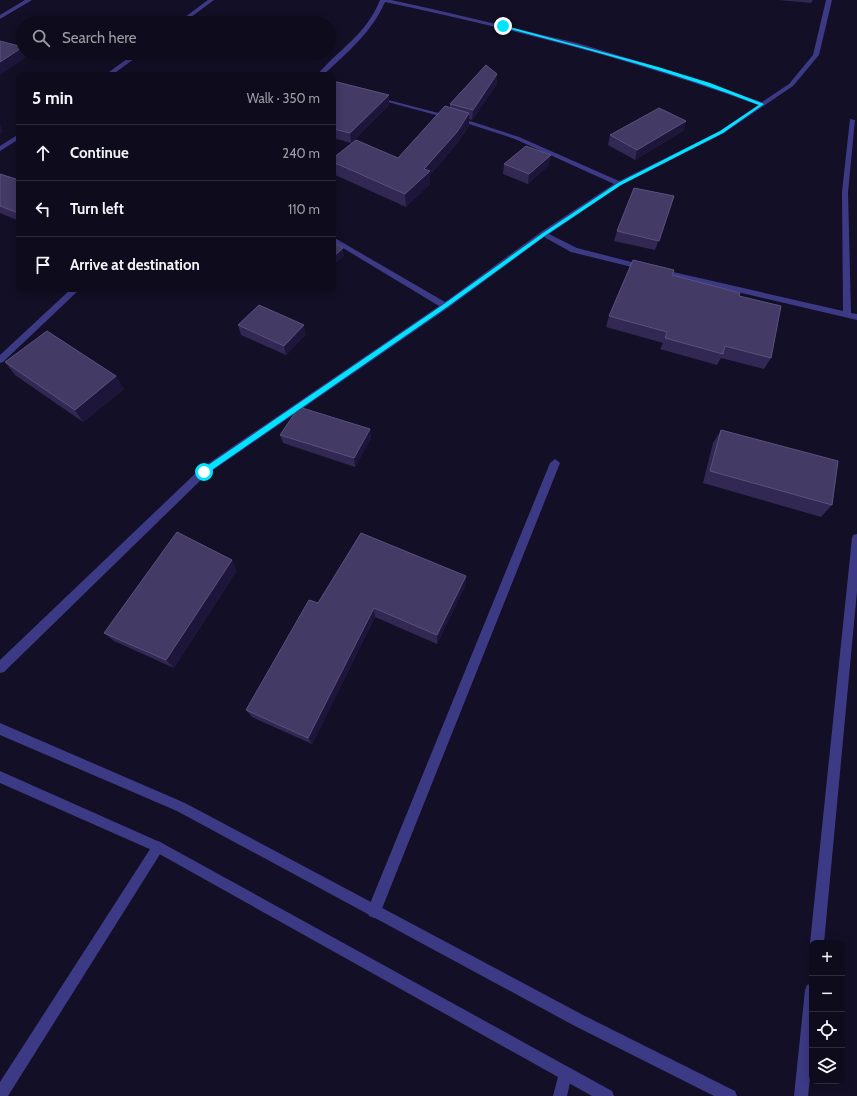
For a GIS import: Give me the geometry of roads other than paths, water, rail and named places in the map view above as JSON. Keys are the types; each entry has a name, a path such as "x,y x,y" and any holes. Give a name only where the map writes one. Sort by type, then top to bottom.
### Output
{"street":[{"path":"0,17 29,0"},
{"path":"189,16 211,0"},
{"path":"336,59 369,26 379,12 384,0 503,26 605,53 708,84 762,104"},
{"path":"0,668 204,472 446,306 544,234 619,184 722,132 792,85 816,55 829,0"},
{"path":"112,72 129,60"},
{"path":"323,72 335,60"},
{"path":"371,96 471,123 517,138 619,184"},
{"path":"847,314 844,230 852,120"},
{"path":"0,149 16,138"},
{"path":"544,234 574,250 599,257 857,317"},
{"path":"336,241 446,306"},
{"path":"0,360 73,292"},
{"path":"374,911 555,463"},
{"path":"817,940 857,538"},
{"path":"0,729 181,807 578,1020 730,1096"},
{"path":"0,777 158,847 607,1096"},
{"path":"0,1095 158,847"},
{"path":"801,1096 810,1012"},
{"path":"560,1096 565,1074"}]}
